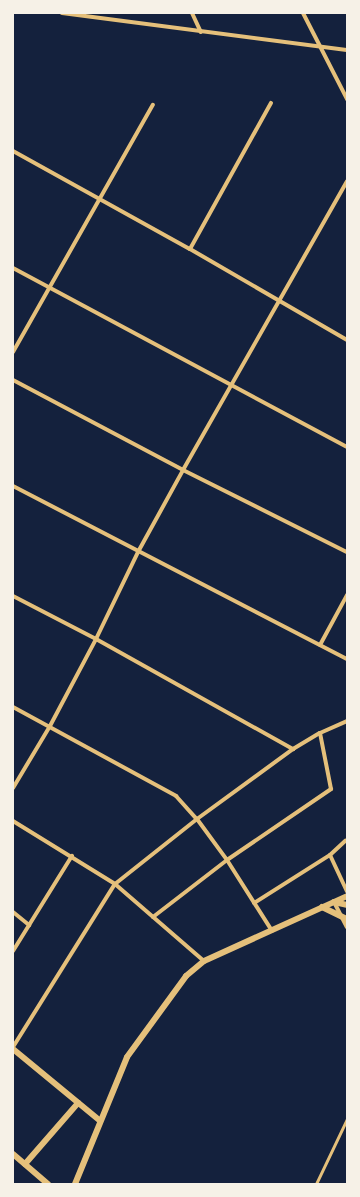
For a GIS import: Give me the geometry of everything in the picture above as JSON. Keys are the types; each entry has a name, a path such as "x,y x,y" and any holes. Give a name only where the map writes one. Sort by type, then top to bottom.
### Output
{"street":[{"path":"62,13 347,50"},
{"path":"192,13 201,32"},
{"path":"304,13 347,99"},
{"path":"190,249 271,103"},
{"path":"13,352 153,105"},
{"path":"13,151 190,249 347,340"},
{"path":"13,788 50,726 96,639 138,552 183,470 347,181"},
{"path":"13,268 347,447"},
{"path":"13,380 183,470 347,552"},
{"path":"13,486 347,659"},
{"path":"320,645 347,595"},
{"path":"13,596 96,639 293,749"},
{"path":"13,707 176,796 197,820 227,860 272,931"},
{"path":"99,1120 13,1048 115,884 197,820 293,749 320,733 347,721"},
{"path":"153,917 227,860 331,789 320,733"},
{"path":"13,821 72,856 115,884 204,961"},
{"path":"254,904 330,855 345,841"},
{"path":"330,855 347,891"},
{"path":"13,951 72,856"},
{"path":"74,1184 99,1120 127,1057 186,976 204,961 347,896"},
{"path":"334,902 347,905"},
{"path":"334,902 344,917 347,927"},
{"path":"322,907 344,917"},
{"path":"13,912 29,925"},
{"path":"25,1164 78,1103"},
{"path":"13,1154 48,1184"}],"lane":[{"path":"316,1184 347,1119"}]}
